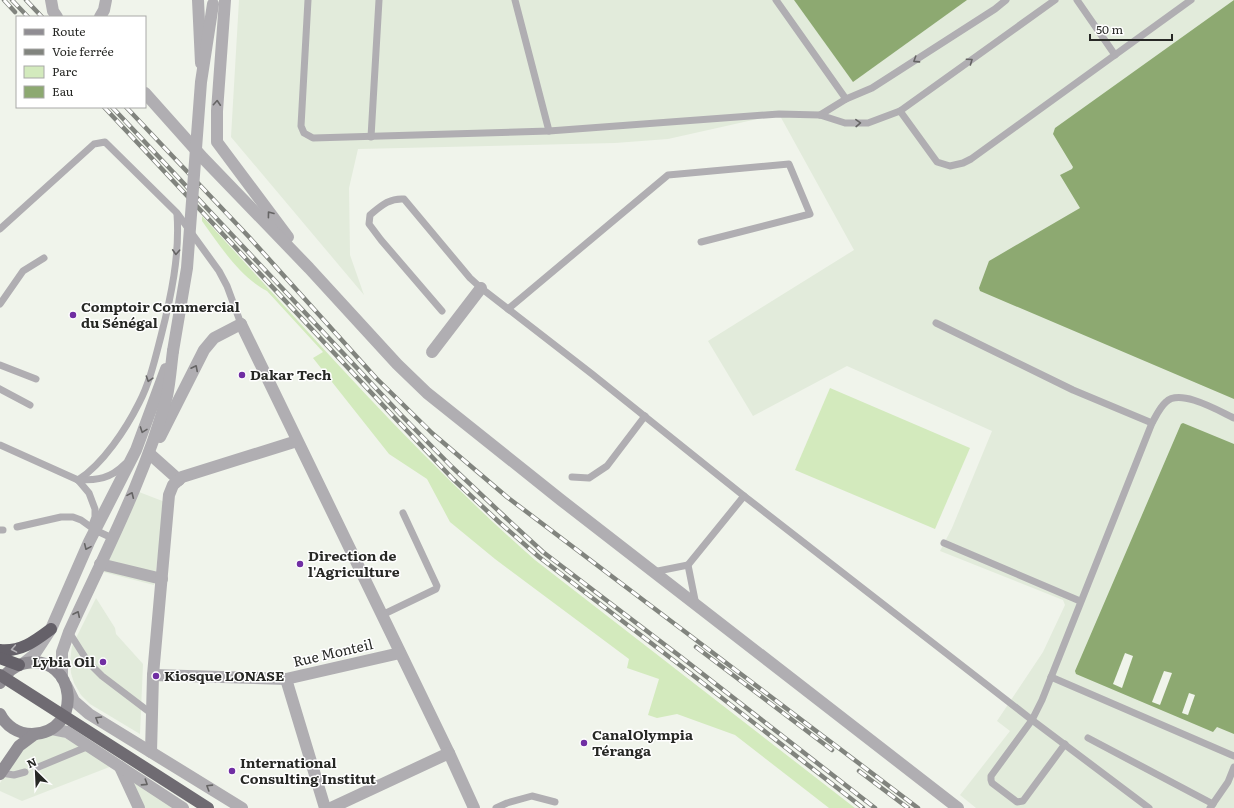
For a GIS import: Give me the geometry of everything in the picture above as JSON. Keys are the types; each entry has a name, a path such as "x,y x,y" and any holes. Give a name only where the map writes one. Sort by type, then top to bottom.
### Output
{"highway":[{"path":"0,650 22,648 51,630"},
{"path":"0,658 21,664"},
{"path":"0,675 208,808"}],"main road":[{"path":"0,683 6,674 21,664 38,663 52,668 63,680 68,695 67,708 61,720 52,728 44,732 29,734 16,731 6,723 0,714"},
{"path":"0,773 19,746 35,734"}],"street":[{"path":"51,0 53,11 56,16"},
{"path":"225,0 217,112 217,142 309,268"},
{"path":"139,477 173,351 187,268 201,82 213,2"},
{"path":"199,5 201,82"},
{"path":"146,94 203,158 309,268 397,364 427,393 653,572 958,808"},
{"path":"203,158 217,142"},
{"path":"432,352 481,288"},
{"path":"242,808 89,714 79,706 74,701 63,680 62,652 69,632 139,477 204,350 214,338 241,324 449,753 474,808"},
{"path":"21,664 34,655 51,630 93,528 136,450 162,394"},
{"path":"152,752 153,675 169,495 173,485 182,477 297,441"},
{"path":"151,455 179,480"},
{"path":"100,564 162,579"},
{"name":"Rue Monteil","path":"153,675 286,679 400,653"},
{"path":"286,679 325,808"},
{"path":"52,728 67,732 184,808"},
{"path":"331,808 449,753"},
{"path":"120,767 139,808"}],"lane":[{"path":"308,0 300,115 302,130 307,136 313,138 548,131 779,114 820,115 845,123 868,123 900,110 1055,0"},
{"path":"371,137 379,0"},
{"path":"515,0 548,131"},
{"path":"776,0 846,99"},
{"path":"820,115 846,99 872,88 1006,0"},
{"path":"1077,0 1115,55"},
{"path":"900,110 937,162 950,166 963,163 971,159 1191,0"},
{"path":"0,229 94,144 105,142 177,213 219,271 227,286 241,324"},
{"path":"508,309 668,176 789,164 810,214 701,242"},
{"path":"442,310 381,240 369,224 370,215 383,204 395,198 404,199 470,278 481,288 592,374 744,496 1032,720 1066,744 1149,808"},
{"path":"78,480 88,474 98,464 124,428 139,403 147,384 155,362 169,305 176,258 177,213"},
{"path":"0,304 23,272 44,258"},
{"path":"936,323 1073,390 1152,423"},
{"path":"0,365 36,379"},
{"path":"0,389 30,405"},
{"path":"1066,744 1022,801 1017,802 992,783 991,776 1032,720 1051,677 1152,423 1167,401 1175,398 1188,398 1200,402 1234,418"},
{"path":"572,477 589,478 607,466 645,416"},
{"path":"0,445 78,480 96,480 117,472 136,450"},
{"path":"78,480 89,493 95,509 93,528"},
{"path":"653,572 688,565 744,496"},
{"path":"382,615 436,589 437,586 403,513"},
{"path":"17,526 61,517 73,517 82,520 93,528 112,538"},
{"path":"944,543 1080,601"},
{"path":"688,565 696,605"},
{"path":"69,632 88,662 102,676 152,714"},
{"path":"1051,677 1234,756"},
{"path":"1088,738 1211,806 1228,782 1234,767"},
{"path":"36,768 89,746"},
{"path":"0,773 14,775 25,772"},
{"path":"496,808 507,803 532,796 555,802"}],"shaded area":[{"path":"239,0 1234,0 1234,808 976,808 960,795 1010,731 997,721 1043,652 1065,605 1063,600 940,551 952,528 992,431 847,366 753,416 708,341 854,250 779,114 668,139 615,143 358,149 349,188 350,255 364,295 231,137"},
{"path":"139,492 165,502 154,585 103,572"},
{"path":"96,598 115,628 116,634 143,664 140,734 90,704 81,695 74,683 70,661 72,646"},
{"path":"50,735 58,735 65,738 112,766 22,801 0,791 0,783 23,750 36,740"},
{"path":"130,777 179,808 145,808"}],"green space":[{"path":"202,216 323,349 405,436 491,520 535,560 855,808 829,808 735,735 677,714 657,718 648,715 659,679 627,668 629,659 495,559 450,522 427,479 389,454 313,358 323,352 267,291 248,278 239,269 202,221"},
{"path":"830,388 970,448 935,529 795,470"}],"water":[{"path":"794,0 967,0 853,82"},
{"path":"1234,0 1234,399 980,291 979,288 989,261 1080,208 1060,175 1073,167 1053,134 1055,128"},
{"path":"1183,423 1234,444 1234,734 1217,727 1213,732 1076,674 1075,671 1181,424"}],"pier":[{"path":"1125,653 1133,656 1122,688 1113,684"},
{"path":"1164,671 1172,673 1160,705 1152,702"},
{"path":"1189,693 1195,695 1188,715 1182,713"}],"railway":[{"path":"4,0 15,12"},
{"path":"12,0 27,16"},
{"path":"26,0 41,16"},
{"path":"105,108 453,479 499,522 539,557 863,808"},
{"path":"113,108 402,416 452,467 543,552 875,808"},
{"path":"127,108 249,237 376,378 432,433 507,497 918,808"},
{"path":"696,647 832,750"},
{"path":"859,771 908,808"}],"place":[{"name":"Comptoir Commercial du Sénégal","path":"73,315"},
{"name":"Dakar Tech","path":"242,375"},
{"name":"Direction de l'Agriculture","path":"300,564"},
{"name":"Lybia Oil","path":"103,662"},
{"name":"Kiosque LONASE","path":"156,676"},
{"name":"CanalOlympia Téranga","path":"584,743"},
{"name":"International Consulting Institut","path":"232,771"}]}
